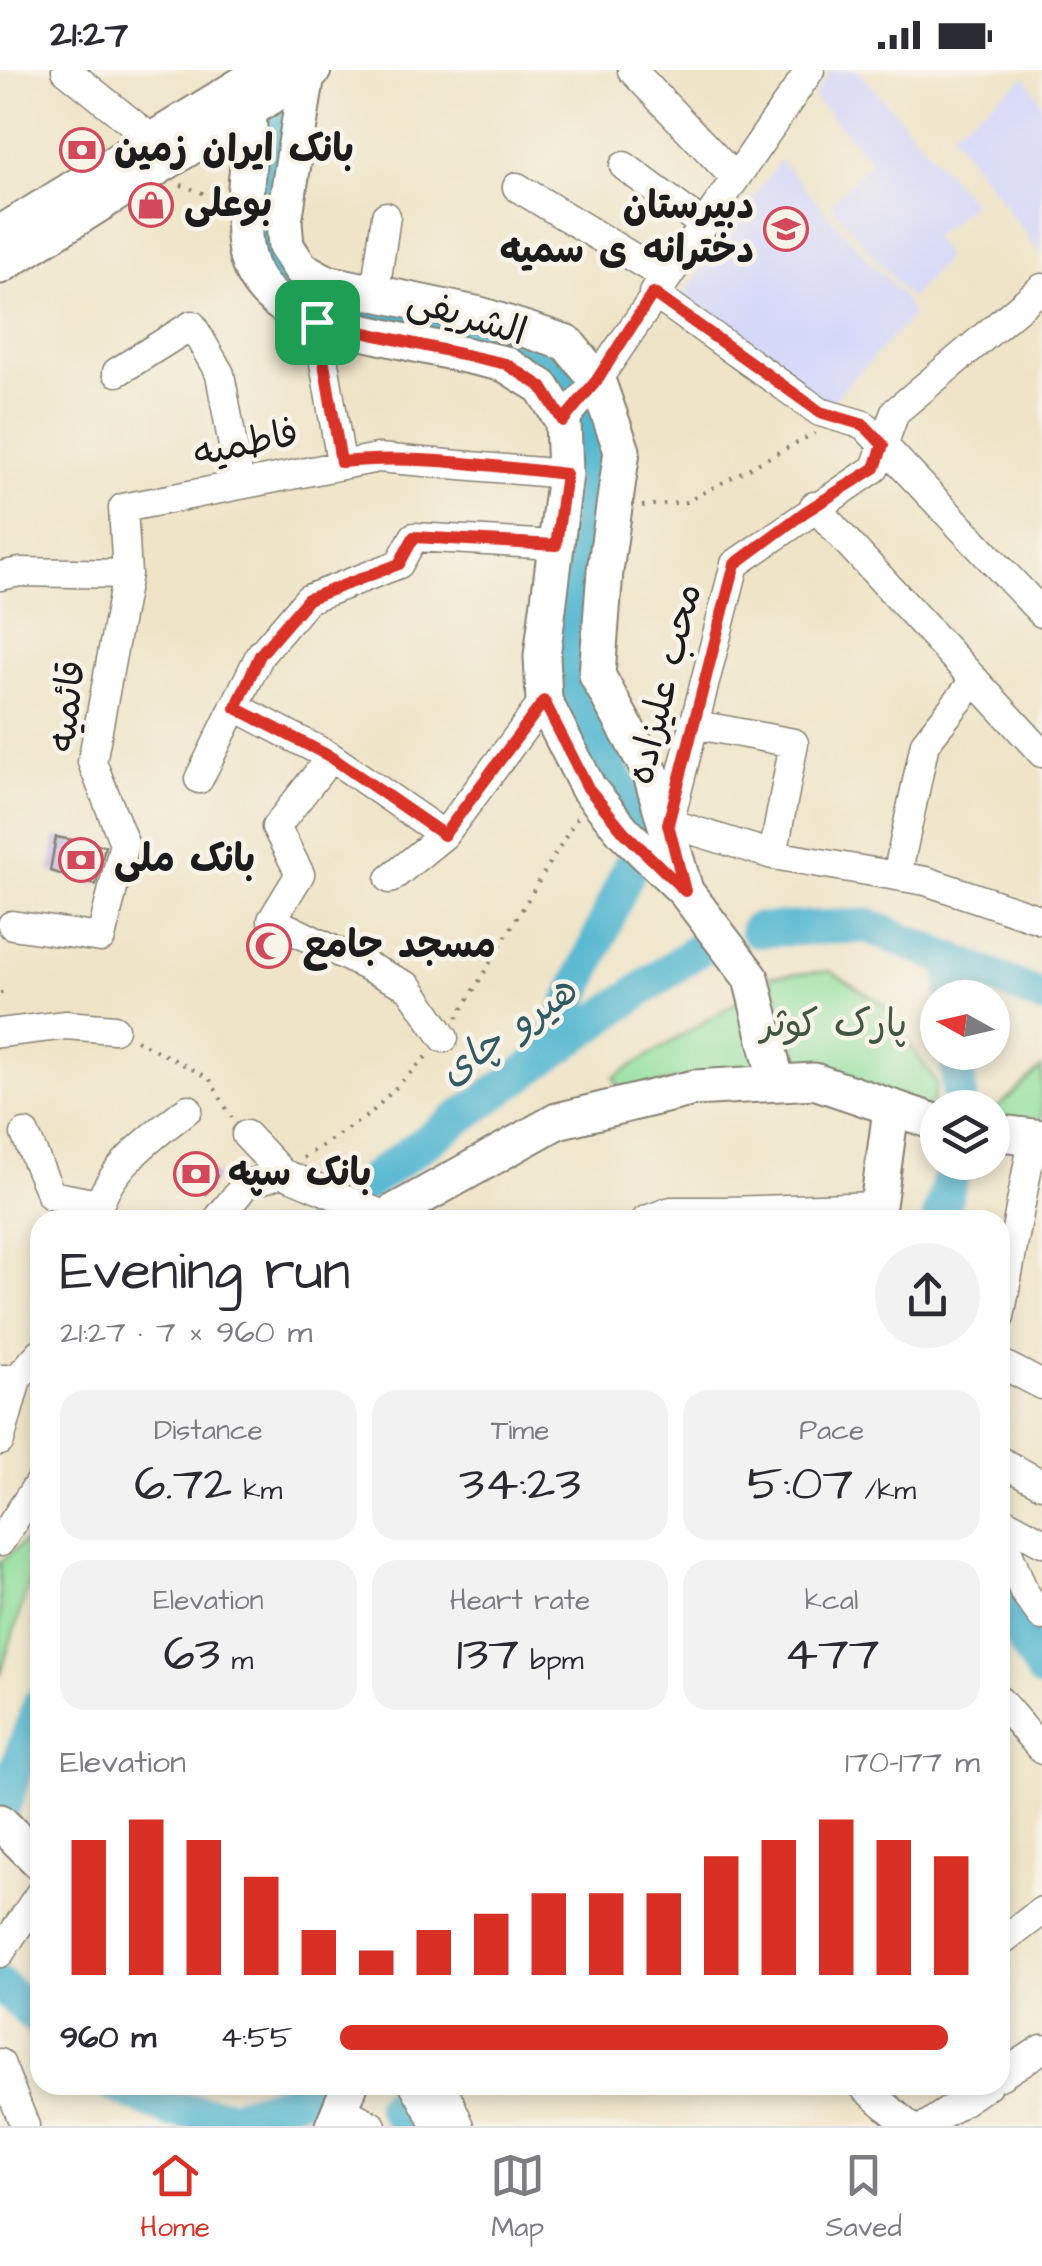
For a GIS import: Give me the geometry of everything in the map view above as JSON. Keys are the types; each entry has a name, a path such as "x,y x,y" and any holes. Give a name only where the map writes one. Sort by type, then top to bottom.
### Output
{"main road":[{"path":"0,266 153,157 266,70"},
{"path":"0,234 248,113 310,72"},
{"path":"310,72 284,221 286,246 301,268 327,283 480,315 567,342 597,380 622,451 597,675 651,774 685,891"},
{"name":"الشریفی","path":"248,113 251,143 241,238 248,267 269,296 292,312 317,322 506,364 542,387 563,421"},
{"path":"563,421 566,474 542,656 544,701 588,788 624,832 685,891 750,978 776,1080"},
{"path":"394,1210 557,1121 648,1096 776,1080 814,1081 918,1118 878,1210"},
{"path":"1010,1134 1038,1138"},
{"path":"0,1822 30,1852"}],"street":[{"path":"66,70 153,157"},
{"path":"632,70 734,177"},
{"path":"563,421 597,380 807,71"},
{"path":"624,166 702,224"},
{"path":"517,187 659,285 820,412 863,430 1042,613"},
{"path":"375,292 386,216"},
{"name":"محب علیزاده","path":"668,824 735,564 814,506 875,468 863,430 895,412 1040,292"},
{"path":"317,322 341,462"},
{"path":"117,372 192,325 220,374 240,486"},
{"name":"فاطمیه","path":"122,508 341,462 378,458 566,474"},
{"path":"814,506 1042,752"},
{"name":"قائمیه","path":"12,925 101,938 124,842 92,762 127,574 122,508"},
{"path":"198,779 260,655 308,599 399,564 414,537 556,545"},
{"path":"0,576 20,572 127,574"},
{"path":"896,876 925,743 975,680"},
{"path":"390,879 444,835 544,701"},
{"path":"236,708 331,757 444,835"},
{"path":"692,724 794,743 773,855"},
{"path":"331,757 276,827 300,874 272,920 409,987 444,1038"},
{"path":"668,824 773,855 926,881 1042,920"},
{"path":"0,1033 66,1025 114,1029"},
{"path":"98,1210 133,1153 188,1109"},
{"path":"25,1134 51,1195 92,1210"},
{"path":"246,1135 282,1173 365,1210"},
{"path":"1010,1283 1032,1209 1038,1138"},
{"path":"224,1210 244,1185 282,1173"},
{"path":"0,1442 9,1379 30,1362"},
{"path":"1010,1368 1042,1385"},
{"path":"1010,1466 1042,1484"},
{"path":"0,1542 30,1496"},
{"path":"1010,1524 1042,1542"},
{"path":"1010,1556 1024,1592 1042,1616"},
{"path":"1010,1713 1042,1750"},
{"path":"0,1953 30,1908"},
{"path":"1010,1932 1042,1911"},
{"path":"1010,2069 1042,2048"},
{"path":"0,2063 24,2126"},
{"path":"420,2095 437,2126"},
{"path":"446,2095 460,2126"},
{"path":"873,2095 909,2126"},
{"path":"926,2126 972,2095"},
{"path":"341,2106 372,2126"}],"path":[{"path":"153,157 208,196 244,204"},
{"path":"616,492 644,507 686,502 863,430"},
{"path":"282,1173 370,1114 444,1038 572,830 588,788"},
{"path":"0,993 8,992"},
{"path":"114,1029 209,1078 221,1097"}],"shaded area":[{"path":"831,70 858,70 973,203 932,237 946,258 910,299 830,204 871,161 813,97"},
{"path":"1026,77 1042,104 1042,256 951,132"},
{"name":"دبیرستان دخترانه ی سمیه","path":"780,160 904,299 912,317 825,408 677,304"}],"green space":[{"name":"پارک کوثر","path":"830,971 883,1004 920,1059 920,1070 928,1070 937,1084 936,1090 920,1090 920,1109 800,1060 770,976"},
{"path":"740,1000 762,1069 619,1090 614,1077"},
{"path":"1042,1067 1042,1128 1010,1129 1010,1096"},
{"path":"30,1537 30,1579 0,1676 0,1562"}],"building":[{"name":"بانک ملی","path":"56,837 105,846 96,885 50,871"},
{"name":"بانک سپه","path":"184,1157 217,1176 206,1194 176,1172"}],"waterway":[{"path":"280,114 261,215 275,266 337,305 433,315 571,381"},
{"path":"584,419 591,487 563,684 644,827"},
{"path":"549,1053 630,866"},
{"name":"هیرو چای","path":"757,930 868,926 1042,997"},
{"name":"هیرو چای","path":"363,1186 702,947"},
{"path":"952,959 953,980"},
{"path":"958,1070 959,1090"},
{"path":"942,1210 950,1180"},
{"path":"1010,1619 1042,1672"},
{"name":"هیرو چای","path":"0,1815 30,1732"},
{"path":"0,1985 30,2012"},
{"path":"136,2095 171,2110 235,2116 305,2095"},
{"path":"393,2105 407,2126"}],"place":[{"name":"بانک ایران زمین","path":"82,150"},
{"name":"بوعلی","path":"151,205"},
{"name":"دبیرستان دخترانه ی سمیه","path":"786,229"},
{"name":"بانک ملی","path":"81,860"},
{"name":"مسجد جامع","path":"269,946"},
{"name":"بانک سپه","path":"196,1174"}],"route":[{"path":"653,293 820,412 864,425 883,445 875,468 805,512 735,564 668,824 685,891 624,832 588,788 544,701 444,835 331,757 236,708 260,655 308,599 399,564 414,537 556,545 566,474 456,462 378,458 341,462 317,322 506,364 542,387 563,421 597,380 653,293"}]}
